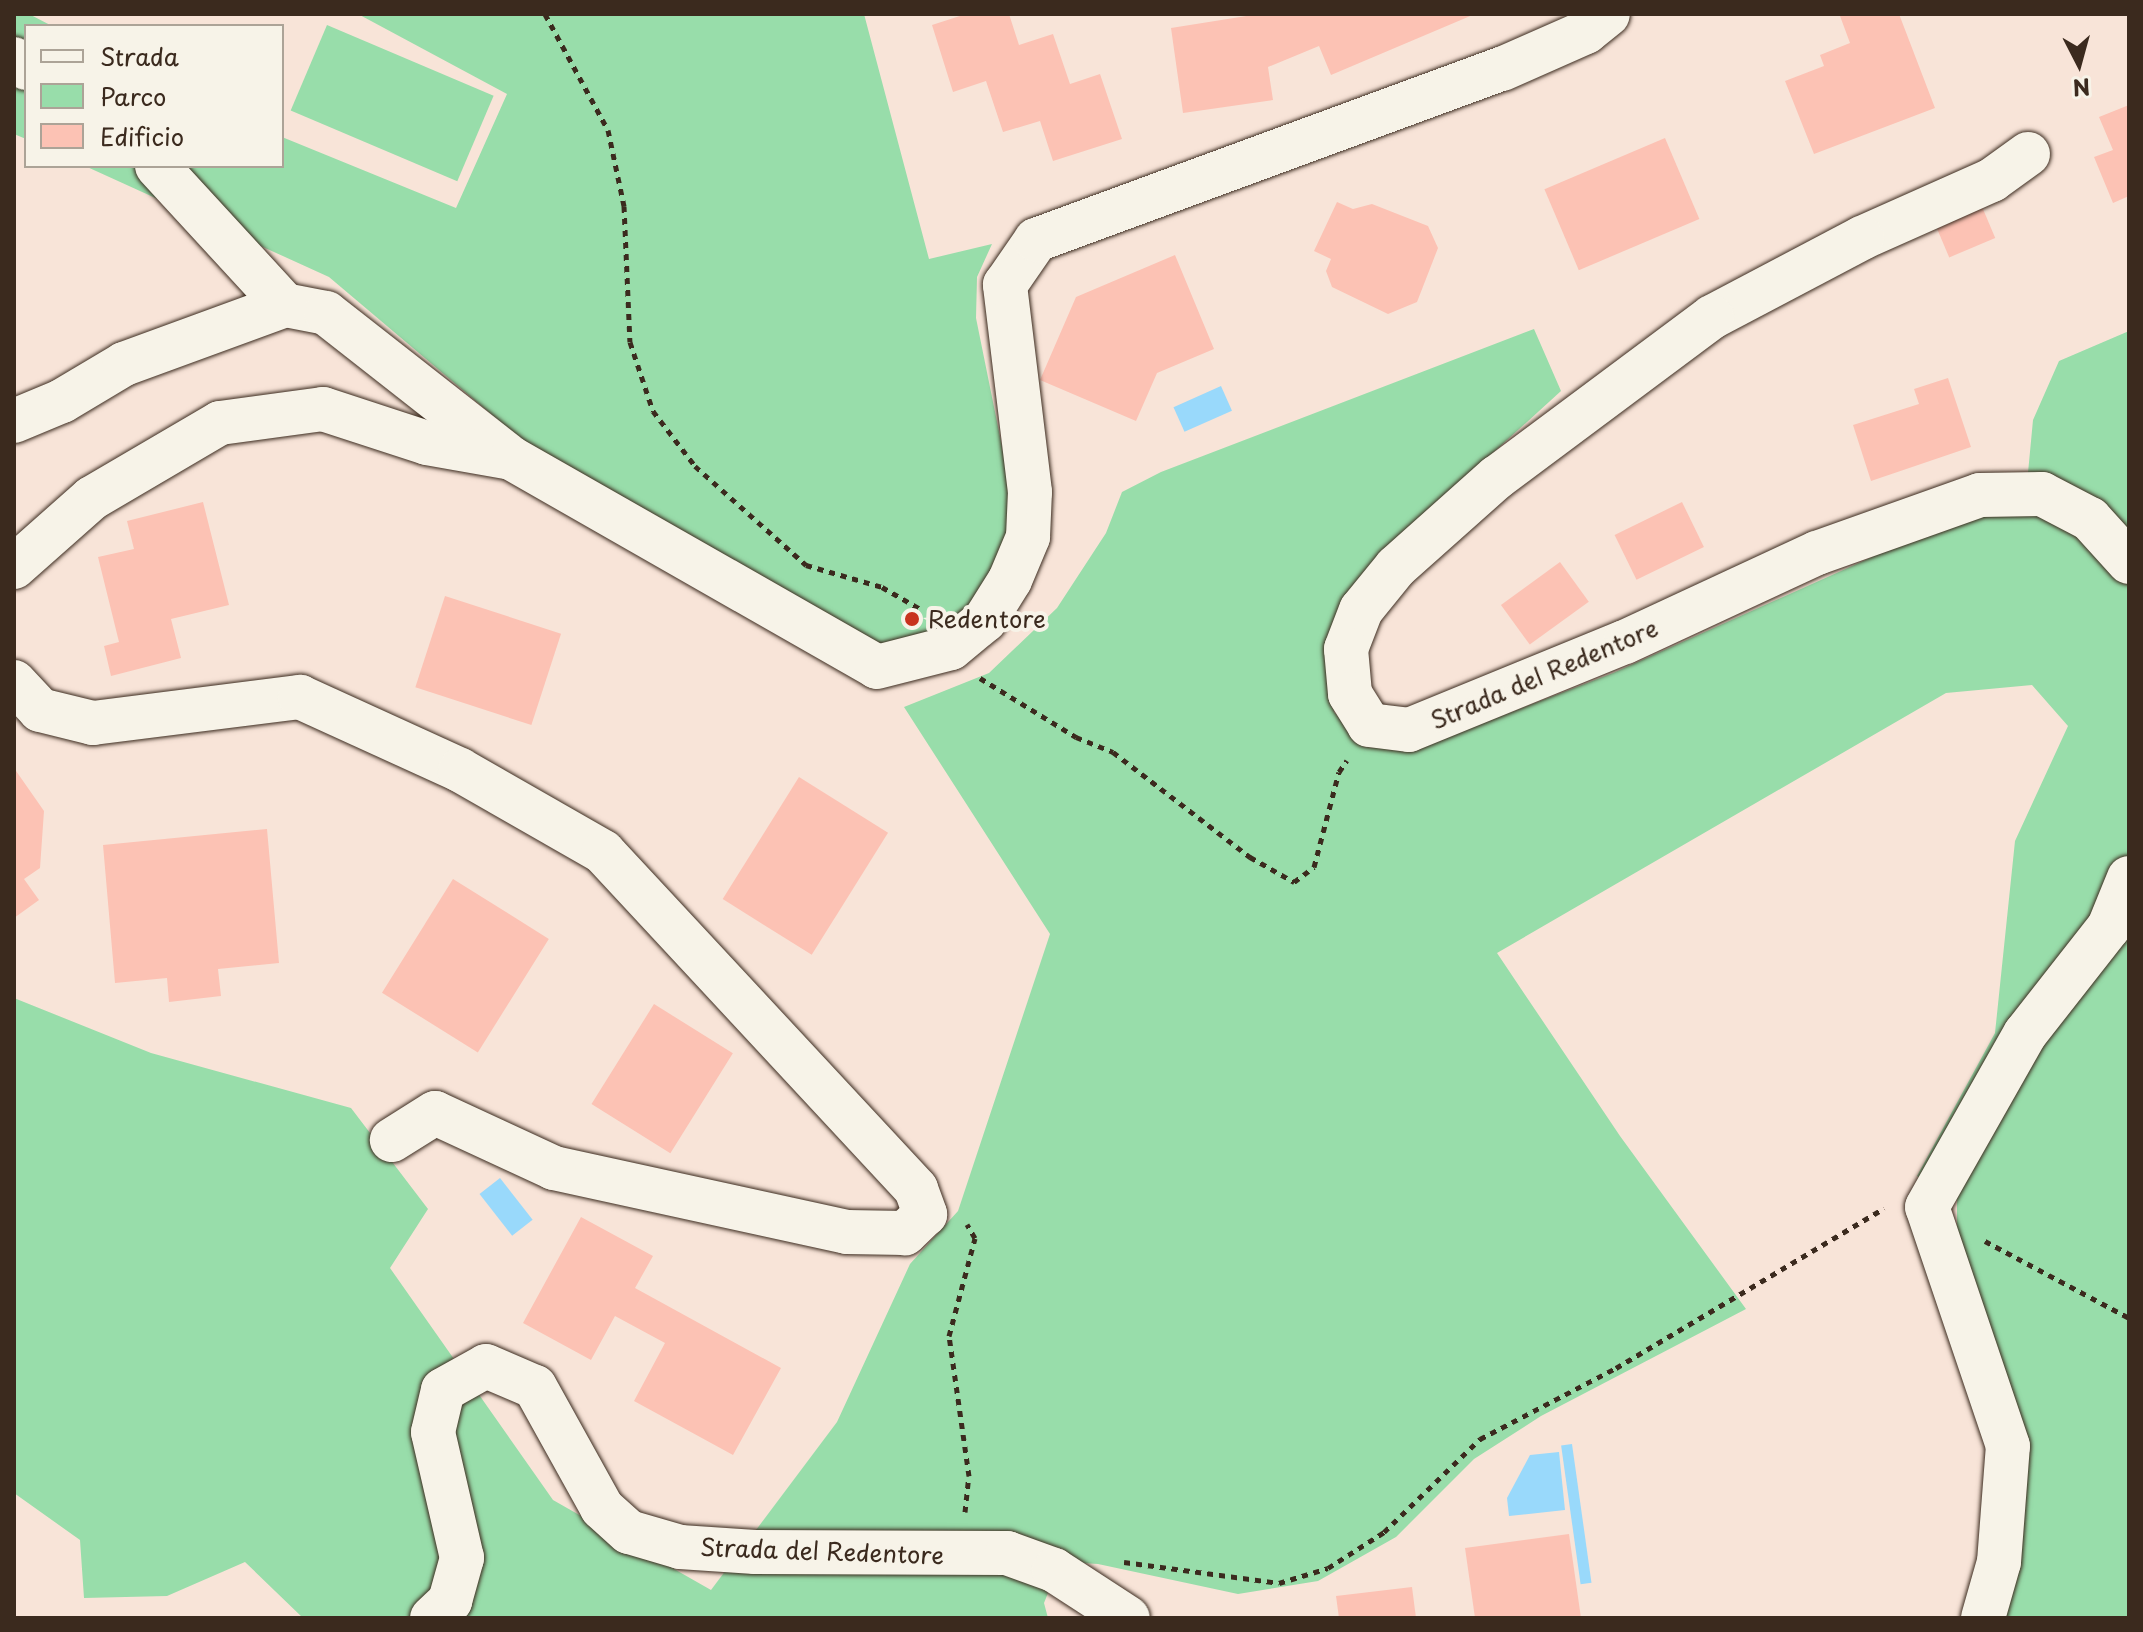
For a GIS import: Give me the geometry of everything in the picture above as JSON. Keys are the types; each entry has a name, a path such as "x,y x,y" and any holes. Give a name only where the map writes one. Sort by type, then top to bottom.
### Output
{"street":[{"path":"14,421 62,401 124,364 285,305 326,313 511,458 877,667 951,648 985,620 1010,580 1028,537 1030,492 1005,285 1036,240 1502,69 1586,32 1608,14"},
{"path":"1369,725 1350,694 1346,649 1361,610 1396,567 1497,477 1712,317 1862,238 1992,180 2028,154"},
{"path":"159,168 285,305"},
{"path":"14,567 92,498 220,423 323,409 427,443 511,458"},
{"name":"Strada del Redentore","path":"1369,725 1409,730 1625,642 1817,553 1980,495 2042,494 2090,519 2129,562"},
{"path":"14,682 40,710 93,723 300,697 460,770 603,852 916,1189 925,1214 905,1233 847,1232 554,1168 435,1113 392,1140"},
{"path":"1983,1618 1999,1562 2008,1446 1927,1207 2025,1034 2109,927 2129,878"},
{"name":"Strada del Redentore","path":"432,1618 450,1601 462,1558 433,1432 443,1390 486,1366 535,1387 602,1508 629,1532 680,1547 740,1551 949,1555 1007,1553 1054,1570 1128,1618"},
{"path":"1054,1570 1066,1618"}],"path":[{"path":"545,14 608,130 624,206 630,342 653,411 670,438 806,565 882,587 918,606 951,648 998,692 1076,737 1113,752 1250,857 1294,882 1314,867 1339,772 1369,725"},
{"path":"1114,1561 1279,1583 1328,1568 1384,1532 1480,1439 1616,1368 1899,1199 1927,1207 2129,1318"},
{"path":"925,1214 969,1224 975,1238 949,1336 969,1476 964,1534 941,1542 940,1550 949,1555"}],"green space":[{"path":"14,14 29,14 48,24 24,24 24,138 14,134"},
{"path":"358,14 864,14 929,259 992,244 977,277 976,318 1011,491 1011,551 963,628 871,651 536,452 329,277 89,168 284,168 284,138 456,208 507,94"},
{"path":"327,25 494,96 457,181 291,111"},
{"path":"1534,329 1561,391 1374,561 1327,646 1334,712 1364,747 1416,749 1613,673 1890,549 1979,517 2024,515 2033,420 2059,361 2129,331 2129,1618 2004,1618 2027,1460 1957,1248 1957,1200 1917,1176 1995,1033 2015,841 2068,726 2032,685 1946,693 1497,953 1620,1136 1746,1309 1541,1416 1474,1459 1396,1537 1318,1581 1238,1594 1098,1564 1066,1562 1018,1564 1048,1593 1044,1603 1048,1618 303,1618 245,1562 167,1596 84,1598 80,1540 14,1493 14,998 151,1053 351,1108 428,1209 390,1268 553,1500 711,1590 837,1422 910,1264 958,1211 1050,934 904,707 989,673 1057,608 1106,533 1122,492 1161,472"}],"water":[{"path":"1221,386 1232,411 1184,432 1173,407"},
{"path":"500,1178 533,1220 512,1236 480,1194"},
{"path":"1572,1444 1591,1583 1581,1584 1561,1446"},
{"path":"1559,1452 1565,1510 1509,1516 1507,1498 1530,1455"}],"building":[{"path":"966,14 1009,14 1019,45 1053,34 1070,84 1100,74 1122,139 1053,161 1040,121 1003,132 986,81 953,92 932,25"},
{"path":"1259,14 1475,14 1331,75 1319,46 1268,67 1273,100 1183,113 1171,28"},
{"path":"1899,14 1935,108 1814,154 1785,81 1824,66 1820,55 1850,43 1840,16"},
{"path":"2129,105 2129,196 2113,203 2094,157 2113,150 2099,117"},
{"path":"1665,138 1699,219 1579,270 1544,189"},
{"path":"1337,202 1353,209 1372,204 1428,226 1438,248 1417,302 1388,314 1332,287 1326,271 1331,259 1314,251"},
{"path":"1980,202 1995,238 1949,257 1934,222"},
{"path":"1175,255 1214,349 1157,373 1136,421 1040,380 1076,297"},
{"path":"1948,378 1971,447 1871,481 1853,425 1919,404 1914,389"},
{"path":"203,502 229,605 171,619 181,658 111,676 104,646 119,642 98,557 134,549 127,521"},
{"path":"1682,502 1704,547 1637,580 1615,535"},
{"path":"1560,562 1589,602 1530,645 1501,605"},
{"path":"445,596 561,634 531,725 415,687"},
{"path":"14,768 44,811 40,868 24,879 39,900 14,918"},
{"path":"799,777 888,833 812,955 723,899"},
{"path":"267,829 279,963 218,969 221,996 169,1002 167,978 115,983 103,845"},
{"path":"453,879 549,939 478,1053 382,993"},
{"path":"654,1004 733,1053 670,1153 591,1104"},
{"path":"581,1217 653,1256 635,1288 781,1368 733,1455 634,1401 665,1343 615,1316 591,1360 523,1323"},
{"path":"1569,1534 1581,1618 1475,1618 1465,1548"},
{"path":"1412,1587 1416,1618 1339,1618 1336,1596"}],"place":[{"name":"Redentore","path":"912,619"}]}
